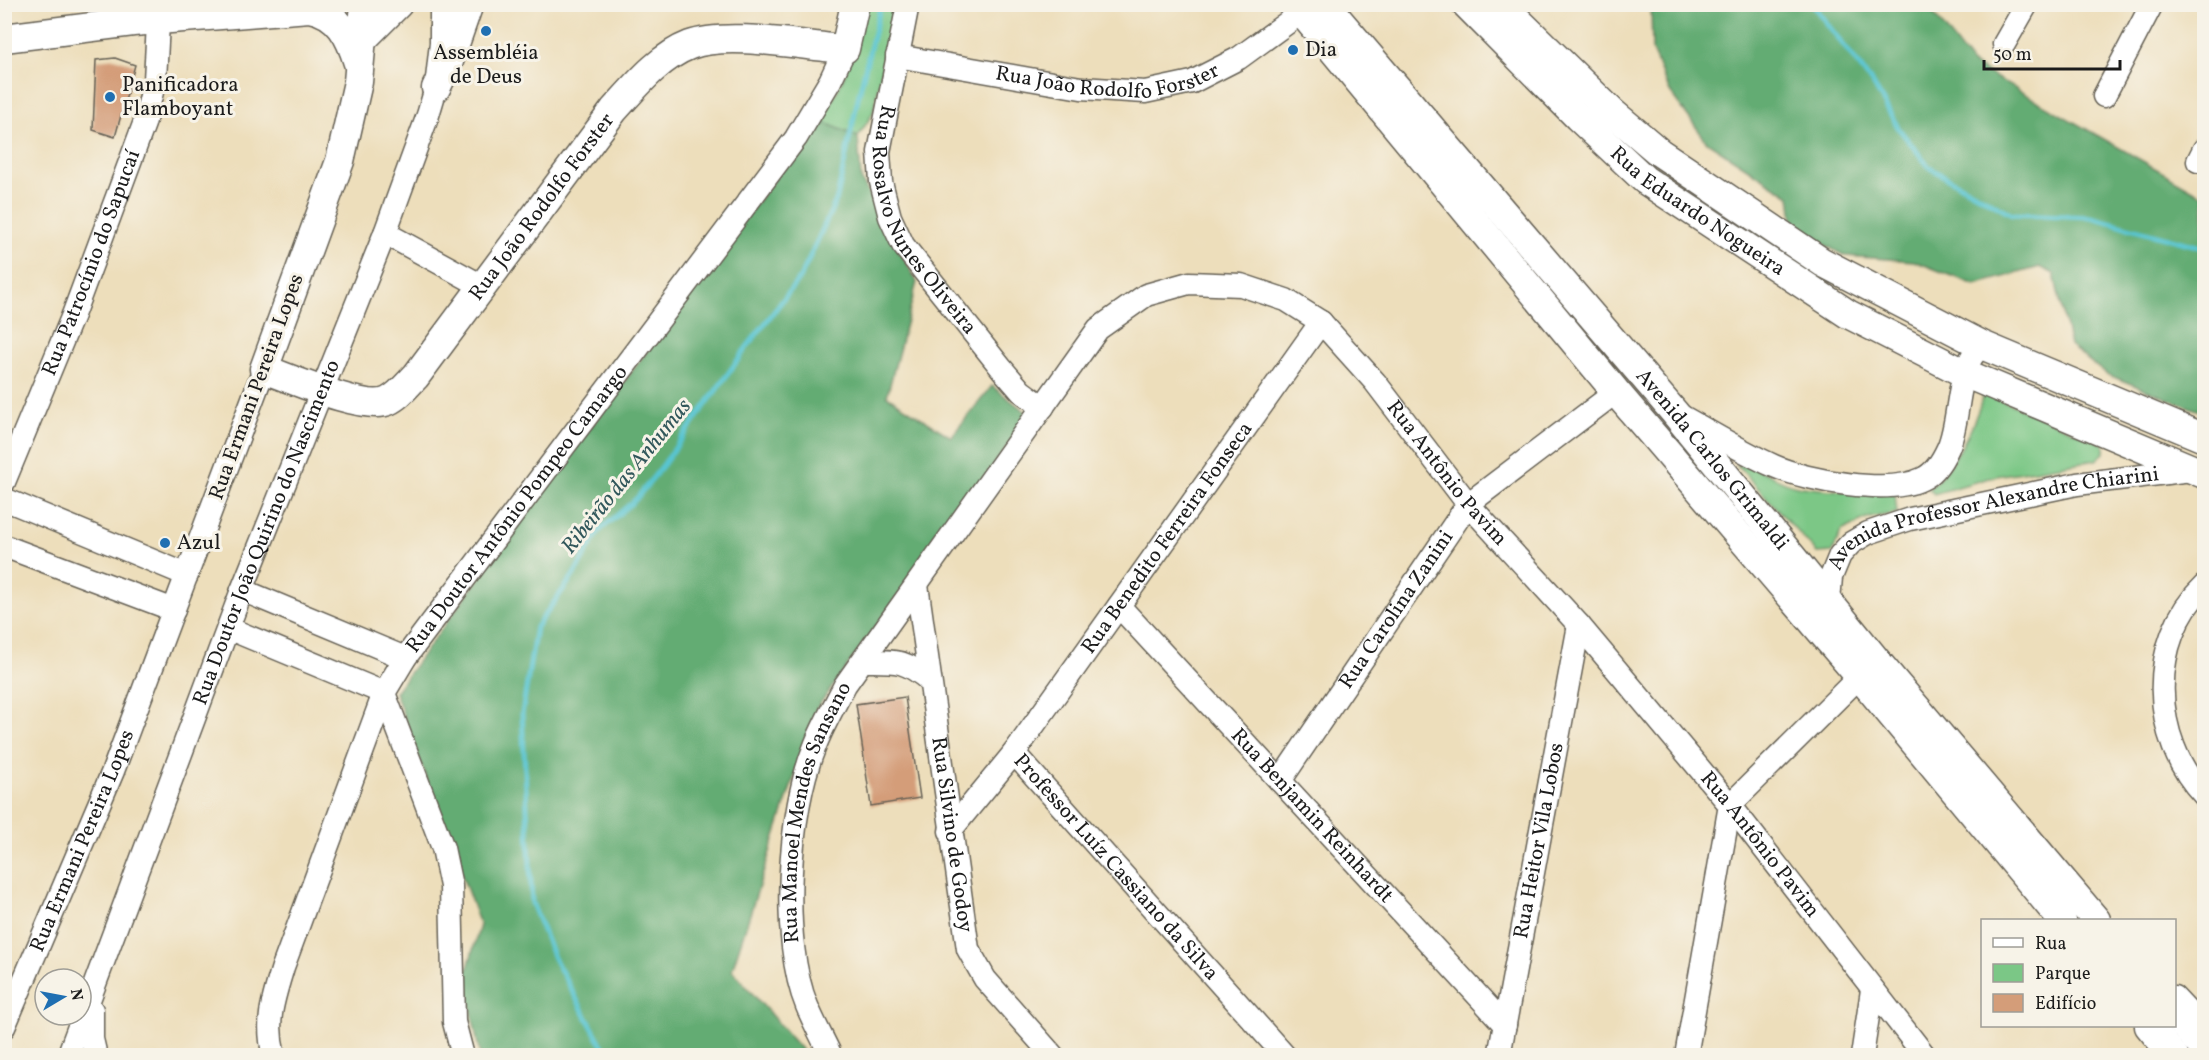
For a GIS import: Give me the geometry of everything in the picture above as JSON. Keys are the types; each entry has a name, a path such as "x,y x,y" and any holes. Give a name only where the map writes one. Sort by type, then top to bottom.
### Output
{"main road":[{"name":"Rua Ermani Pereira Lopes","path":"264,369 340,161 353,112 360,68 365,4"},
{"path":"363,39 398,4"},
{"path":"436,88 469,4"},
{"name":"Rua Doutor Antônio Pompeo Camargo","path":"845,49 855,4"},
{"name":"Rua Eduardo Nogueira","path":"1466,4 1578,117 1645,180 1848,314 1965,373"},
{"name":"Rua Eduardo Nogueira","path":"1501,4 1613,113 1659,152 1822,262 1982,345"},
{"name":"Avenida Carlos Grimaldi","path":"1307,7 1616,392 2094,919"},
{"name":"Avenida Carlos Grimaldi","path":"1307,7 1674,412 1829,601 1868,668 2060,919"},
{"path":"4,38 159,12 319,10 327,13 343,27 351,39 360,68"},
{"name":"Rua João Rodolfo Forster","path":"264,369 322,391 375,404 388,401 416,376 614,110 648,74 668,57 690,45 716,40 845,49"},
{"path":"1982,345 2205,438"},
{"name":"Avenida Professor Alexandre Chiarini","path":"1965,373 2198,472"},
{"path":"2176,1014 2205,1049"},
{"path":"2150,1027 2174,1056"}],"street":[{"name":"Rua Doutor João Quirino do Nascimento","path":"93,993 230,629 242,590 385,233 436,88 441,44 441,4"},
{"name":"Rua Rosalvo Nunes Oliveira","path":"908,4 879,152 882,182 890,217 903,245 1002,369 1021,392 1043,407"},
{"path":"2004,44 2027,4"},
{"path":"2104,96 2152,4"},
{"name":"Rua João Rodolfo Forster","path":"897,56 1081,88 1145,92 1192,82 1239,58 1307,7"},
{"name":"Rua Patrocínio do Sapucaí","path":"4,482 73,315 144,124 154,80 159,12"},
{"name":"Rua Doutor Antônio Pompeo Camargo","path":"274,1056 268,1031 282,967 384,693 405,658 796,138 830,81 845,49"},
{"path":"385,233 482,286"},
{"name":"Rua Antônio Pavim","path":"917,585 1098,329 1146,296 1189,283 1241,285 1286,300 1321,322 1375,382 1468,504 1579,625 1730,805 1925,1056"},
{"name":"Rua Benedito Ferreira Fonseca","path":"1014,753 1321,322"},
{"path":"1674,412 1774,467 1801,476 1879,486 1906,484 1921,480 1932,473 1948,449 1957,421 1965,373 1971,359 1982,345"},
{"name":"Rua Ermani Pereira Lopes","path":"4,1028 113,771 264,369"},
{"name":"Rua Carolina Zanini","path":"1280,781 1468,504 1616,392"},
{"name":"Avenida Professor Alexandre Chiarini","path":"1829,601 1831,577 1840,555 1851,543 1868,533 1910,519 2077,484 2198,472"},
{"path":"1906,484 1910,519"},
{"path":"4,499 187,574"},
{"path":"4,546 174,610"},
{"name":"Rua Manoel Mendes Sansano","path":"831,1056 806,1005 796,965 790,921 794,824 814,747 845,685 917,585"},
{"name":"Rua Silvino de Godoy","path":"917,585 968,949 985,979 1053,1056"},
{"path":"2200,781 2170,742 2161,694 2169,643 2179,619 2205,586"},
{"path":"242,590 405,658"},
{"name":"Rua Benjamin Reinhardt","path":"1119,606 1505,1025"},
{"name":"Rua Heitor Vila Lobos","path":"1499,1056 1579,625"},
{"path":"230,629 384,693 443,848 451,885 454,1022 463,1056"},
{"path":"863,661 892,661 911,665 930,681"},
{"path":"1686,1056 1730,805 1868,668"},
{"name":"Professor Luíz Cassiano da Silva","path":"950,831 1014,753 1285,1056"},
{"path":"1862,1056 1872,990"},
{"path":"2176,998 2192,1016 2205,1024"},
{"name":"Rua Doutor João Quirino do Nascimento","path":"68,1056 80,1027"},
{"path":"92,1027 96,1056"}],"green space":[{"path":"865,5 895,5 873,113 858,137 818,120 843,79"},
{"path":"1651,5 1927,5 1972,64 2204,196 2204,413 2106,374 2070,346 2054,274 2040,267 1975,285 1914,261 1845,256 1794,228 1790,196 1707,142 1670,92 1652,51"},
{"path":"818,120 858,137 861,179 917,282 887,396 951,437 992,386 1030,415 816,709 732,970 806,1055 480,1055 465,978 480,925 395,692"},
{"path":"1984,393 2104,444 2104,453 2096,460 1996,476 1934,494 1929,489 1948,468 1963,445"},
{"path":"1737,465 1752,467 1797,486 1895,494 1897,513 1869,518 1841,531 1833,552 1817,553"}],"building":[{"name":"Panificadora Flamboyant","path":"115,58 135,65 115,137 93,130 96,60"},
{"path":"905,697 920,798 871,806 856,704"}],"waterway":[{"name":"Ribeirão das Anhumas","path":"608,1056 554,958 532,903 522,714 536,627 573,576 599,531 636,499 663,465 801,276 837,198 881,4"},
{"name":"Ribeirão das Anhumas","path":"1812,4 1873,84 1899,129 1930,168 2012,214 2091,217 2204,248"}],"place":[{"name":"Assembléia de Deus","path":"486,31"},
{"name":"Dia","path":"1293,50"},
{"name":"Panificadora Flamboyant","path":"110,97"},
{"name":"Azul","path":"165,543"}]}
